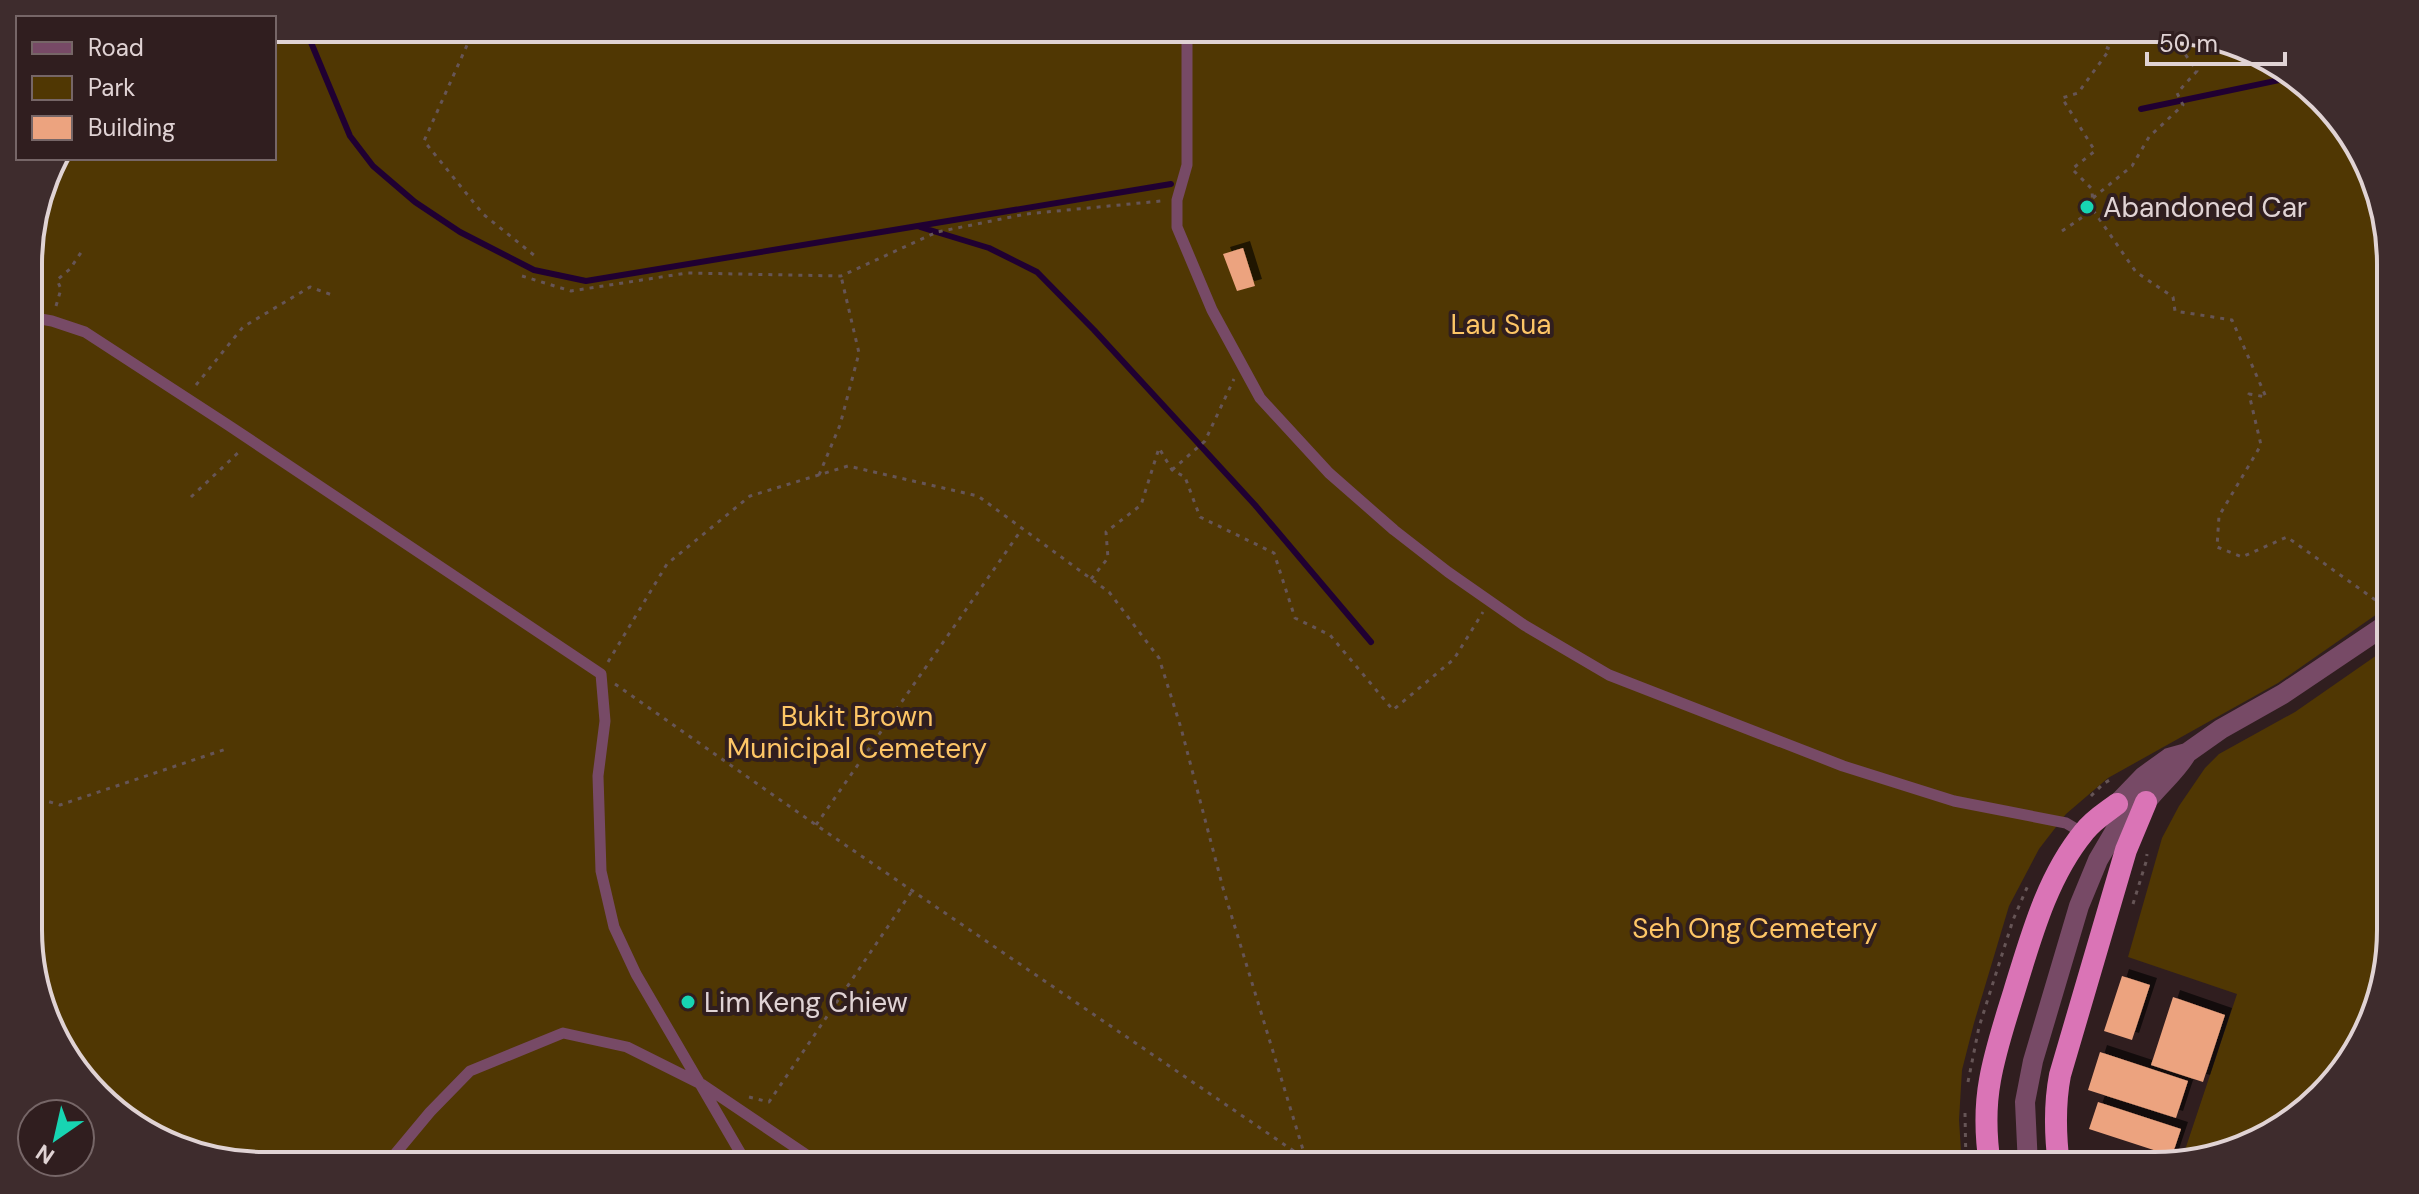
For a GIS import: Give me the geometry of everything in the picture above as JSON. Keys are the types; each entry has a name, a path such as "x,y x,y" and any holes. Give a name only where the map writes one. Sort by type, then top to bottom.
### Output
{"highway":[{"path":"2057,1152 2055,1104 2060,1075 2126,850 2146,802"},
{"path":"1989,1152 1989,1083 2031,936 2046,898 2083,833 2117,804"}],"street":[{"path":"2016,1152 2014,1117 2018,1075 2029,1028 2071,895 2117,804 2144,776 2169,758 2187,753 2377,631"},
{"path":"2027,1152 2025,1102 2033,1061 2079,906 2098,860 2122,819 2146,802 2181,764 2187,753"}],"lane":[{"path":"1187,42 1187,165 1177,200 1177,227 1212,310 1260,398 1329,473 1394,530 1490,602 1609,675 1843,766 1954,801 2066,823 2083,833"},
{"path":"42,319 85,332 601,674 605,721 598,776 601,871 614,927 636,974 740,1152"},
{"path":"397,1152 470,1071 563,1033 627,1047 703,1085 802,1152"}],"path":[{"path":"466,42 424,141 483,214 535,256"},
{"path":"2104,42 2103,46 2110,49 2078,93 2062,98 2095,151 2072,169 2092,189 2093,210 2136,272 2173,297 2175,311 2232,320 2266,397 2249,394 2261,445 2219,516 2217,547 2242,557 2287,537 2377,602"},
{"path":"2093,198 2132,166 2149,137 2183,105 2177,93 2197,71 2178,44"},
{"path":"522,276 571,291 687,273 841,276 937,232 1026,214 1177,200"},
{"path":"2062,231 2093,210"},
{"path":"52,321 61,289 57,280 70,269 84,248"},
{"path":"819,475 840,425 859,353 841,276"},
{"path":"186,398 243,327 310,287 332,295"},
{"path":"1172,470 1205,441 1240,365"},
{"path":"1091,579 1108,558 1106,532 1141,505 1159,448 1172,470 1185,477 1200,517 1274,553 1295,618 1330,635 1393,710 1454,659 1490,602"},
{"path":"191,497 241,449"},
{"path":"1292,1152 601,674 667,564 750,496 848,466 978,496 1109,592 1159,658 1181,728 1223,888 1305,1152"},
{"path":"816,825 1022,528"},
{"path":"42,800 60,805 229,748"},
{"path":"2132,907 2147,851"},
{"path":"742,1096 769,1102 912,891"}],"green space":[{"path":"276,42 2155,42 2212,50 2253,65 2301,97 2340,141 2354,166 2373,221 2377,264 2377,614 2278,683 2108,778 2066,814 2039,849 2009,906 1962,1070 1959,1120 1961,1152 249,1152 221,1148 166,1129 118,1097 79,1053 59,1015 44,959 42,249 50,207 68,160 276,160"},
{"path":"2377,655 2377,945 2373,973 2354,1028 2340,1053 2301,1097 2253,1129 2226,1140 2185,1150 2237,994 2128,957 2162,838 2179,806 2205,768 2219,754 2295,712"}],"building":[{"path":"1243,248 1255,286 1237,291 1223,254"},
{"path":"2122,976 2150,985 2132,1040 2104,1031"},
{"path":"2173,997 2225,1015 2203,1082 2151,1065"},
{"path":"2100,1052 2188,1081 2176,1118 2088,1090"},
{"path":"2098,1102 2181,1129 2174,1152 2160,1152 2089,1129"}],"waterway":[{"path":"311,42 350,136 373,166 415,202 460,232 534,270 586,281 1171,184"},
{"path":"2141,109 2279,80"},
{"path":"920,227 989,248 1037,272 1255,505 1371,642"}],"place":[{"name":"Abandoned Car","path":"2087,207"},
{"name":"Lim Keng Chiew","path":"688,1002"}],"park label":[{"name":"Lau Sua","path":"1501,324"},
{"name":"Bukit Brown Municipal Cemetery","path":"857,732"},
{"name":"Seh Ong Cemetery","path":"1755,928"}]}
